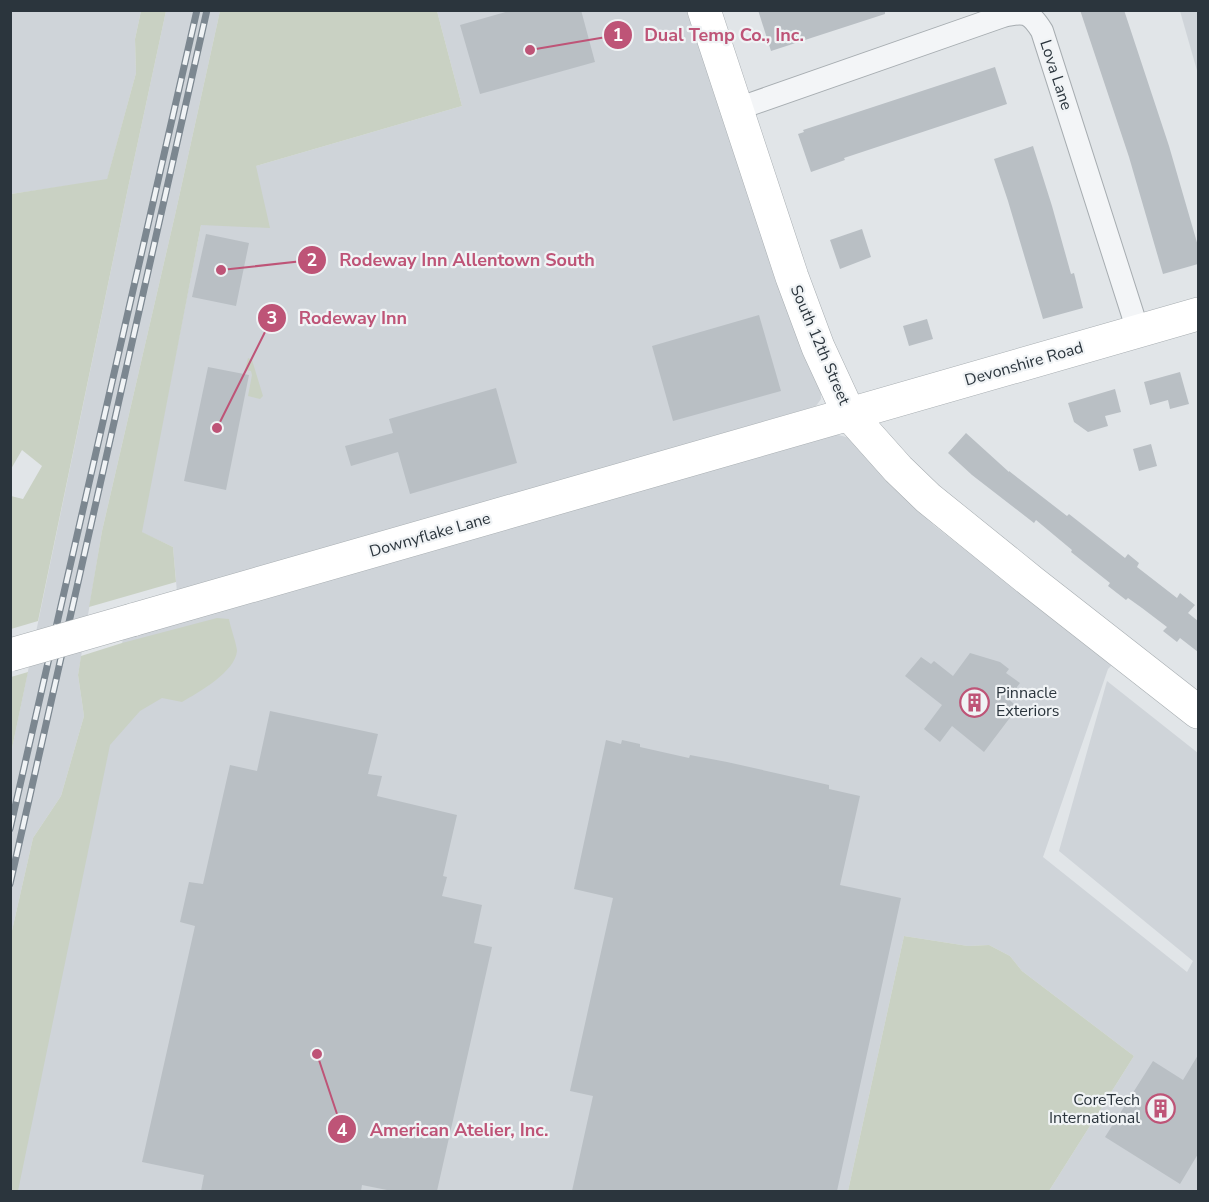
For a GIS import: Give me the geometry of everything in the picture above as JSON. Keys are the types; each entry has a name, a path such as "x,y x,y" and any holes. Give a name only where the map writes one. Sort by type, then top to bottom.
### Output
{"street":[{"name":"South 12th Street","path":"704,10 792,277 818,346 849,414 898,469 928,498 1198,712"},
{"name":"Lova Lane","path":"737,109 1003,16 1015,13 1031,15 1042,31 1138,331"},
{"name":"Devonshire Road","path":"849,414 1198,314"},
{"name":"Downyflake Lane","path":"10,655 849,414"}],"shaded area":[{"path":"10,11 141,11 135,39 136,73 107,180 11,194"},
{"path":"141,11 166,11 38,621 11,629 11,496 23,499 42,466 22,450 11,469 11,194 107,179 136,73 135,39"},
{"path":"166,11 220,11 102,531 78,675 84,716 61,796 33,838 11,935 11,753"},
{"path":"220,11 437,11 462,106 256,166 270,228 201,225 142,532 173,547 176,582 89,607 102,531"},
{"path":"437,11 687,11 756,217 810,369 821,390 821,399 816,406 177,592 173,547 141,532 201,225 256,166 462,106"},
{"path":"1180,11 1198,11 1198,74"},
{"path":"248,358 252,360 263,396 260,399 248,396 252,375 251,371 245,370"},
{"path":"831,435 850,438 913,507 936,527 1112,665 1108,669 1043,857 1187,972 1193,961 1059,851 1107,681 1198,753 1198,1191 1049,1191 1134,1056 1022,971 1010,956 989,945 968,946 904,936 848,1191 11,1192 11,1136 123,639"},
{"path":"217,618 229,619 235,640 237,651 230,666 215,681 182,702 162,698 140,711 110,745 18,1191 11,1191 11,935 33,838 61,796 84,716 78,675 81,656"},
{"path":"28,672 11,753 11,677"},
{"path":"904,936 968,946 989,945 1010,956 1022,971 1134,1056 1049,1191 848,1191"}],"building":[{"path":"513,10 581,10 595,62 480,94 460,25"},
{"path":"758,10 885,10 885,14 771,51"},
{"path":"1080,10 1124,10 1169,146 1198,246 1198,264 1163,274 1129,157"},
{"path":"995,67 1007,104 844,158 845,160 811,172 798,134 804,132 803,130"},
{"path":"1033,146 1083,308 1043,319 994,159"},
{"path":"862,229 871,257 840,269 830,240"},
{"path":"206,234 249,243 236,306 192,297"},
{"path":"759,315 781,391 673,421 652,346"},
{"path":"927,319 933,339 909,346 903,326"},
{"path":"208,367 249,375 226,490 184,481"},
{"path":"1180,372 1189,404 1170,409 1168,400 1150,405 1144,382"},
{"path":"496,388 517,463 410,494 398,452 351,466 345,446 393,433 389,419"},
{"path":"1115,389 1121,412 1105,416 1108,426 1088,432 1074,422 1068,403"},
{"path":"966,433 1009,472 1067,516 1069,514 1125,558 1128,554 1139,563 1137,567 1177,598 1180,593 1195,605 1188,613 1198,621 1198,652 1180,638 1177,642 1163,631 1167,627 1108,586 1110,583 1036,520 1034,523 972,475 948,453"},
{"path":"1151,444 1157,466 1139,471 1133,449"},
{"name":"Pinnacle Exteriors","path":"970,653 1000,662 1009,669 1006,673 1020,683 1008,699 1018,707 984,752 952,726 940,742 924,729 942,705 905,676 921,657 931,664 934,661 953,676"},
{"path":"270,711 378,734 368,774 382,776 377,796 457,815 443,876 447,877 442,896 482,905 474,943 492,947 437,1191 392,1191 362,1185 361,1191 201,1191 204,1175 142,1162 195,926 180,922 189,882 203,884 230,765 257,771"},
{"path":"606,740 621,744 622,740 640,744 640,747 689,758 690,755 727,762 829,785 829,789 860,796 840,885 901,898 837,1191 572,1191 593,1096 570,1091 613,898 574,889"},
{"name":"CoreTech International","path":"1198,1055 1198,1154 1180,1184 1105,1137 1153,1061 1183,1080"}],"railway":[{"path":"10,829 197,10"},
{"path":"10,884 207,10"}],"place":[{"name":"Dual Temp Co., Inc.","path":"530,50"},
{"name":"Rodeway Inn Allentown South","path":"221,270"},
{"name":"Rodeway Inn","path":"217,428"},
{"name":"Pinnacle Exteriors","path":"975,702"},
{"name":"American Atelier, Inc.","path":"317,1054"},
{"name":"CoreTech International","path":"1161,1109"}]}
